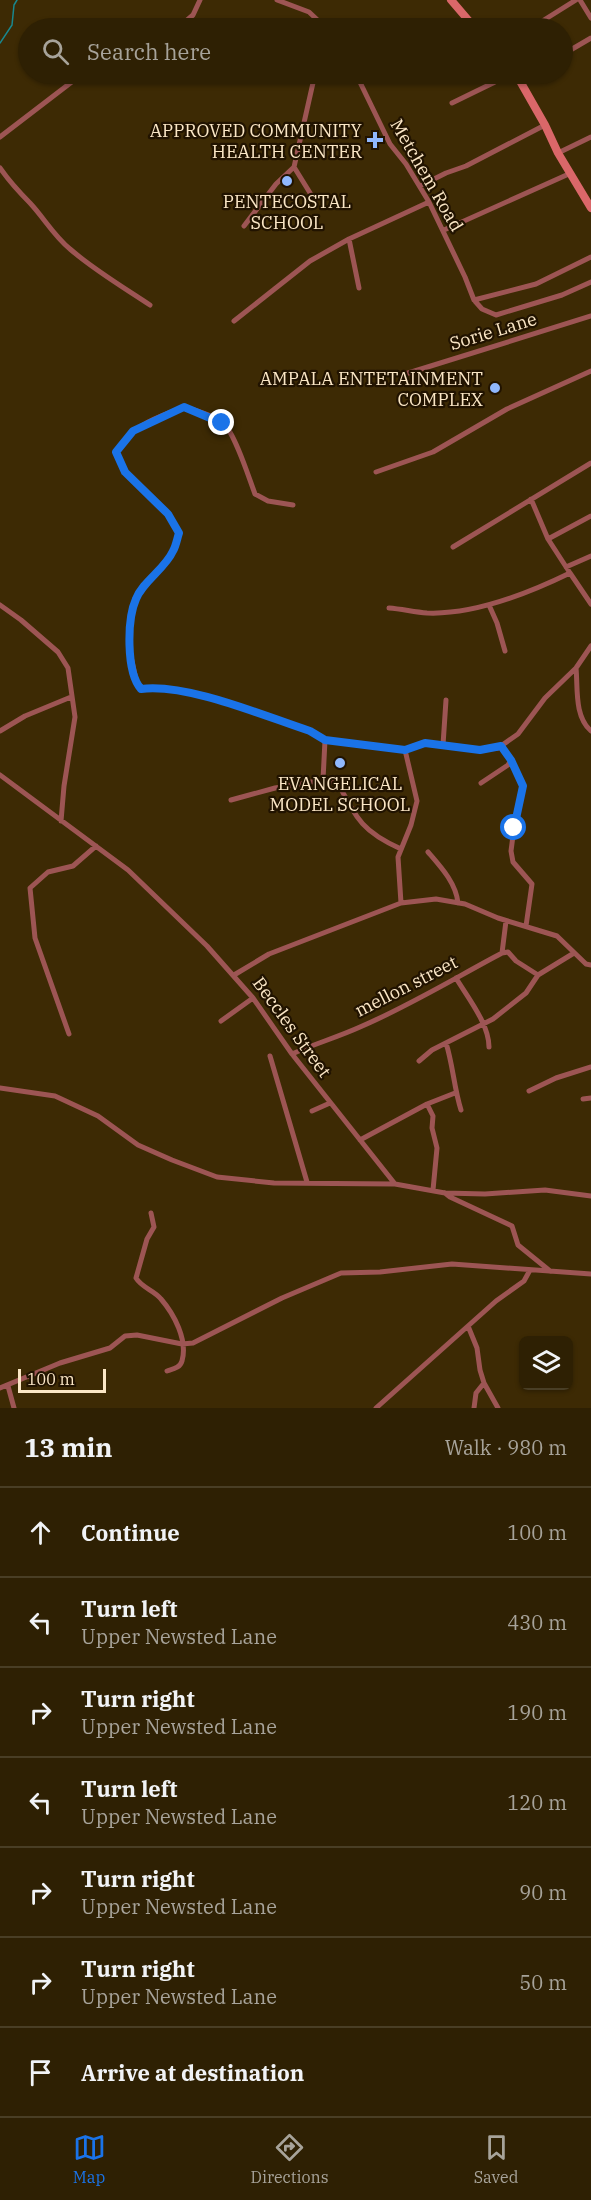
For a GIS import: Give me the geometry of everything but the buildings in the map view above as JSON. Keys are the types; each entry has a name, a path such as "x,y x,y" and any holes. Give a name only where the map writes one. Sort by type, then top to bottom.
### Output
{"main road":[{"path":"451,0 467,18"},
{"path":"523,84 546,125 558,153 591,208"}],"street":[{"path":"190,18 200,0"},
{"path":"277,0 309,12 315,18"},
{"path":"547,18 576,0"},
{"path":"580,0 591,18"},
{"path":"573,49 591,38"},
{"path":"0,137 69,84"},
{"path":"244,226 276,184 294,167 313,84"},
{"name":"Metchem Road","path":"361,84 390,144 420,186 444,230 474,300"},
{"path":"452,103 491,84"},
{"path":"420,186 466,166 546,125"},
{"path":"558,153 591,137"},
{"path":"294,167 315,201"},
{"path":"0,168 14,188 69,248 150,305"},
{"path":"444,230 571,173"},
{"path":"234,321 302,266 349,239 429,202"},
{"path":"349,239 359,288"},
{"path":"474,300 536,284 591,257"},
{"path":"474,300 483,309 496,315 562,295 591,282"},
{"name":"Sorie Lane","path":"405,374 591,316"},
{"path":"376,472 433,452 507,409 591,371"},
{"path":"293,505 268,501 255,494 231,431 222,423 184,407 133,431 116,452 125,472 168,514 179,533 173,552 136,597 130,624 130,652 137,684 141,689 178,691 208,698 310,731 325,740 405,750 425,743 480,750 501,746 518,734 545,698 576,668 591,646"},
{"path":"453,547 591,463"},
{"path":"531,499 548,539 591,604"},
{"path":"548,539 591,516"},
{"path":"389,608 427,613 489,605 547,584 591,556"},
{"path":"0,605 58,652 68,668 75,717 64,786 62,821"},
{"path":"489,605 497,622 505,651"},
{"path":"576,668 579,710 591,731"},
{"path":"0,731 25,717 71,697"},
{"path":"443,746 446,700"},
{"path":"323,780 325,740"},
{"path":"501,746 511,760 523,786 511,851 513,862 532,884 526,926"},
{"path":"401,903 398,857 411,825 417,801 405,750"},
{"path":"481,783 508,765 511,760"},
{"name":"Beccles Street","path":"0,775 30,795 128,870 234,975 254,998 292,1054 395,1184"},
{"path":"231,800 275,788 323,780 338,783 358,820 377,838 401,849"},
{"path":"69,1034 35,938 30,888 48,872 73,866 96,846"},
{"path":"428,852 449,879 457,894 458,903"},
{"path":"234,975 269,954 401,903 436,898 458,903 506,921 557,936 586,964 591,965"},
{"path":"506,921 502,953 508,952 516,961 538,975"},
{"name":"mellon street","path":"292,1054 358,1029 421,999 502,953"},
{"path":"419,1061 432,1050 483,1025 526,993 538,975 574,953"},
{"path":"456,978 483,1025 489,1038 489,1047"},
{"path":"221,1021 254,998"},
{"path":"446,1043 451,1059 455,1093 461,1110"},
{"path":"270,1056 307,1182"},
{"path":"529,1091 556,1077 591,1067"},
{"path":"0,1088 55,1096 98,1116 138,1145 172,1161 217,1177 257,1182 395,1184 445,1192 485,1194 545,1190 591,1196"},
{"path":"360,1140 427,1104 455,1093"},
{"path":"583,1099 591,1098"},
{"path":"312,1111 330,1103"},
{"path":"427,1104 433,1116 432,1128 437,1148 434,1190"},
{"path":"445,1192 450,1197 512,1226 518,1245 552,1272"},
{"path":"151,1213 154,1227 147,1239 136,1278 140,1284 160,1297 177,1323 182,1344 182,1361 178,1367 167,1371"},
{"path":"0,1388 60,1363 110,1348 125,1336 137,1335 182,1344 193,1343 265,1306 341,1273 380,1272 452,1264 591,1274"},
{"path":"376,1408 496,1301 524,1281 530,1270"},
{"path":"468,1326 477,1348 484,1383 498,1408"},
{"path":"474,1408 476,1393 484,1383"},
{"path":"8,1386 14,1408"}],"waterway":[{"path":"0,43 12,25 14,5 17,0"}],"place":[{"name":"APPROVED COMMUNITY HEALTH CENTER","path":"375,140"},
{"name":"PENTECOSTAL SCHOOL","path":"287,181"},
{"name":"AMPALA ENTETAINMENT COMPLEX","path":"495,388"},
{"name":"EVANGELICAL MODEL SCHOOL","path":"340,763"}],"route":[{"path":"222,423 184,407 133,431 116,452 125,472 168,514 179,533 173,552 136,597 130,624 130,652 137,684 141,689 178,691 208,698 310,731 325,740 405,750 425,743 480,750 501,746 511,760 523,786 514,828"}]}
